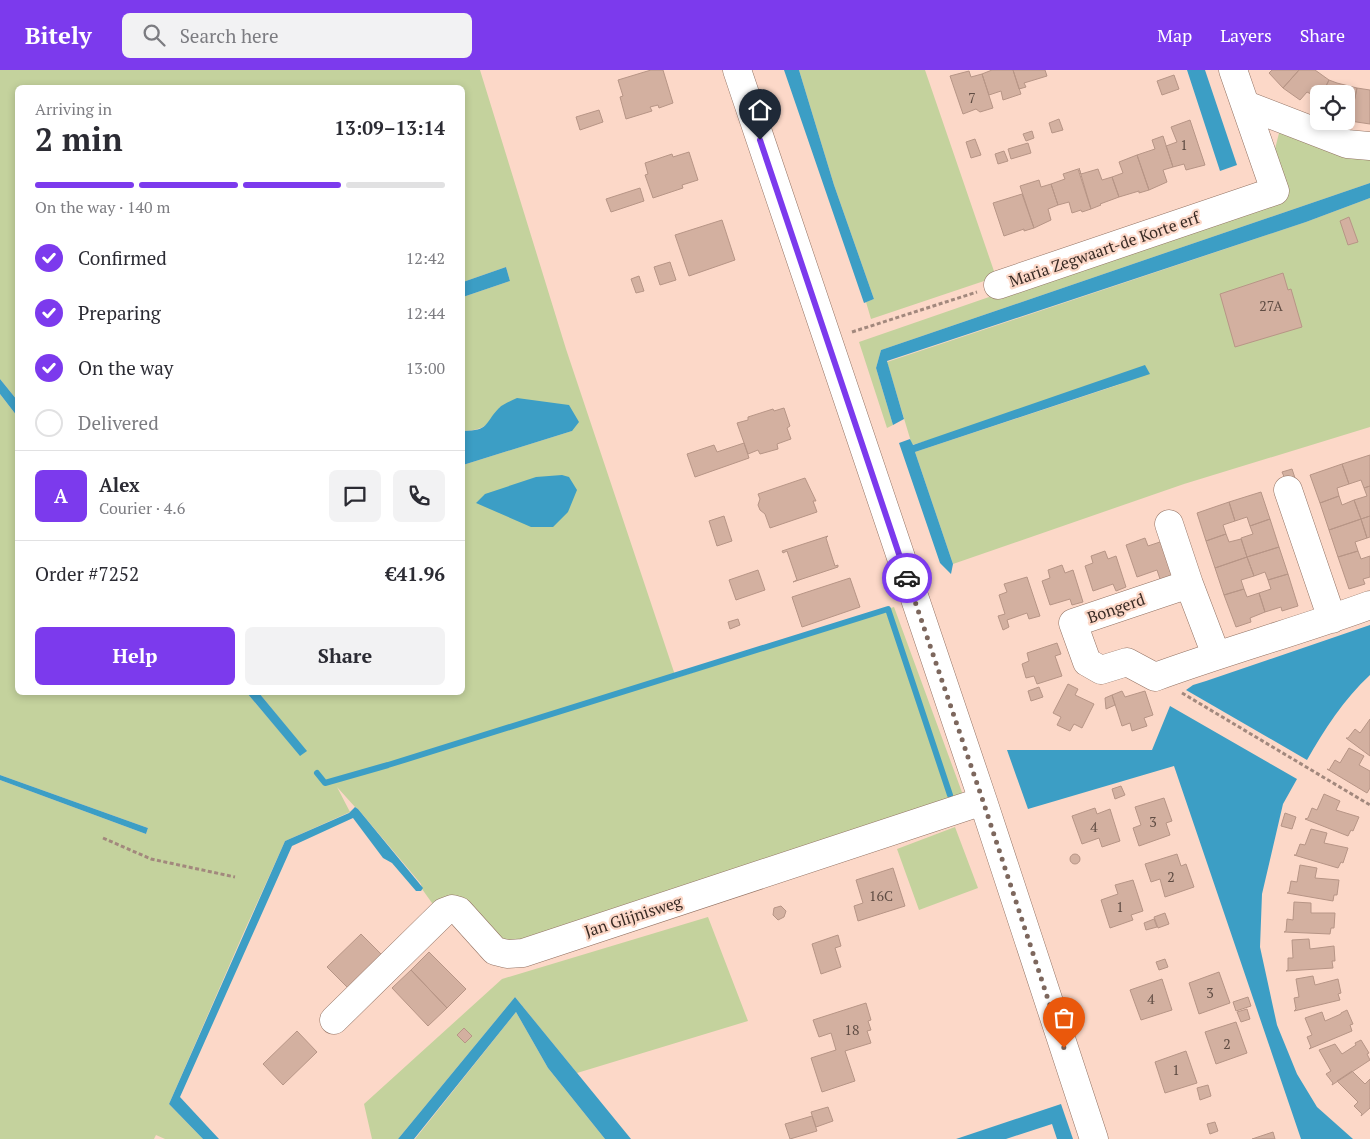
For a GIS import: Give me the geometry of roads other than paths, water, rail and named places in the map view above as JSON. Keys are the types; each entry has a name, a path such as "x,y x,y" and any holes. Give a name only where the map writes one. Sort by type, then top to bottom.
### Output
{"street":[{"path":"737,70 983,801 1094,1139"},
{"path":"1233,70 1246,106 1347,144 1370,146"},
{"name":"Maria Zegwaart-de Korte erf","path":"998,286 1275,191 1246,106"},
{"path":"1288,490 1332,619"},
{"path":"1169,524 1216,655 1332,619 1370,605"},
{"name":"Bongerd","path":"1189,584 1073,623 1086,662 1101,670 1127,662 1155,677 1216,655"},
{"name":"Jan Glijnisweg","path":"334,1020 444,912 452,909 459,911 495,951 507,954 523,953 983,801"}],"water":[{"path":"784,70 799,70 834,185 874,299 864,303"},
{"path":"1187,70 1205,70 1237,165 1220,171"},
{"path":"1370,183 1370,198 1306,222 887,361 904,419 893,425 876,368 881,350"},
{"path":"506,267 510,281 465,296 465,281"},
{"path":"1145,365 1150,374 915,452 953,564 951,574 940,563 899,443 910,439 913,445"},
{"path":"0,379 15,398 15,413 0,394"},
{"path":"517,398 569,405 579,422 572,431 465,464 465,431 485,426 505,404"},
{"path":"562,475 569,477 577,490 568,512 553,527 531,527 476,503 485,494 536,477"},
{"path":"1370,625 1370,675 1335,715 1307,760 1186,690 1193,685"},
{"path":"249,695 261,695 307,751 300,756"},
{"path":"1170,706 1297,779 1283,804 1262,894 1260,947 1277,1025 1297,1074 1317,1107 1353,1139 1301,1139 1174,766 1028,809 1007,750 1152,750"},
{"path":"0,775 148,828 146,834 0,780"},
{"path":"355,807 423,888 421,891 416,891 392,863 383,858 353,818 292,846 180,1097 219,1139 203,1139 169,1104 285,841 349,813"},
{"path":"515,997 631,1139 605,1139 548,1068 516,1012 414,1139 398,1139"},
{"path":"1061,1104 1073,1139 1057,1139 1052,1124 1006,1139 956,1139"}],"waterway":[{"path":"317,773 325,783 388,765 888,609 950,795"}]}
